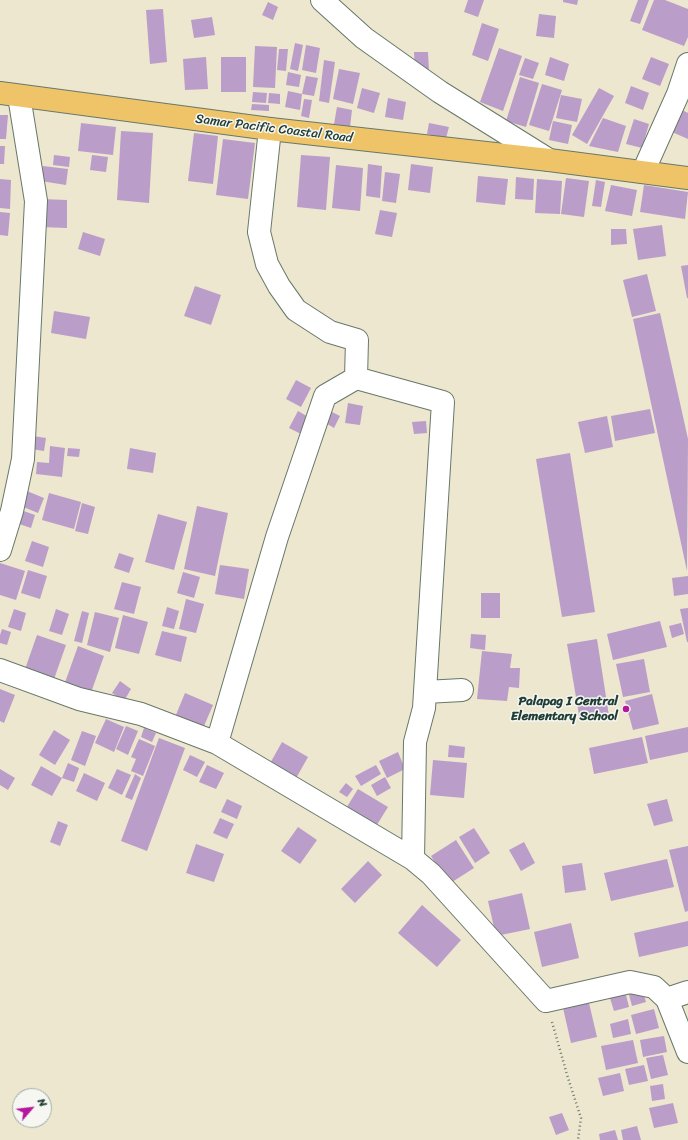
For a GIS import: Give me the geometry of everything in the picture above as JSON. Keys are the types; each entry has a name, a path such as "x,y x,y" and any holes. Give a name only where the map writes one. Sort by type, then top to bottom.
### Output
{"main road":[{"name":"Samar Pacific Coastal Road","path":"9,95 270,130 549,160 688,178"}],"street":[{"path":"322,0 364,38 440,92 549,160"},
{"path":"643,172 678,94 688,64"},
{"path":"0,550 12,511 23,459 36,201 9,95"},
{"path":"270,130 259,232 267,264 279,286 296,310 330,332 357,340 356,378"},
{"path":"217,743 277,537 325,396 356,378 443,402 424,708 415,742 413,859"},
{"path":"0,670 79,699 141,714 217,743 413,859 431,874 546,1001 630,982 654,987 667,999 688,1052"},
{"path":"425,692 462,690"},
{"path":"667,999 688,992"}],"path":[{"path":"546,1001 581,1118 578,1140"}],"building":[{"path":"468,0 484,0 478,17 464,12"},
{"path":"563,0 578,0 577,5 563,2"},
{"path":"638,0 649,0 640,24 630,21"},
{"path":"654,0 665,0 688,9 688,37 684,46 642,30"},
{"path":"268,2 278,7 273,20 262,15"},
{"path":"163,9 167,62 150,64 146,10"},
{"path":"539,14 556,16 554,38 536,36"},
{"path":"212,17 215,35 194,38 191,20"},
{"path":"482,23 499,29 488,61 472,55"},
{"path":"295,43 303,45 298,71 290,69"},
{"path":"306,45 320,48 316,73 302,70"},
{"path":"255,46 277,47 275,88 253,87"},
{"path":"499,48 522,56 503,111 480,102"},
{"path":"279,49 288,49 286,71 277,70"},
{"path":"414,52 428,52 429,71 415,71"},
{"path":"206,57 208,89 185,90 183,59"},
{"path":"221,57 246,57 246,92 221,92"},
{"path":"550,57 569,64 564,81 545,75"},
{"path":"651,57 669,64 660,86 642,79"},
{"path":"525,58 539,63 533,79 519,75"},
{"path":"324,60 335,62 329,103 319,101"},
{"path":"339,69 360,73 353,104 333,99"},
{"path":"288,72 301,75 299,87 286,85"},
{"path":"306,76 318,78 314,96 302,94"},
{"path":"520,77 539,83 526,127 506,121"},
{"path":"542,84 562,90 549,131 529,125"},
{"path":"631,86 649,93 643,110 625,103"},
{"path":"362,88 380,93 374,113 357,108"},
{"path":"599,88 614,96 587,144 572,135"},
{"path":"288,91 302,94 300,110 285,107"},
{"path":"253,92 267,93 266,103 252,102"},
{"path":"269,93 280,94 280,104 268,103"},
{"path":"561,95 582,99 577,122 556,118"},
{"path":"388,98 406,102 403,120 385,117"},
{"path":"304,99 312,100 309,118 301,116"},
{"path":"252,104 269,105 269,111 251,110"},
{"path":"337,107 352,110 350,127 334,124"},
{"path":"682,110 688,113 688,139 672,132"},
{"path":"0,115 8,115 6,139 0,139"},
{"path":"603,118 626,126 618,152 589,146"},
{"path":"634,119 649,124 642,148 626,144"},
{"path":"553,121 572,125 568,144 549,140"},
{"path":"81,123 116,127 113,155 78,151"},
{"path":"429,123 449,127 446,138 427,134"},
{"path":"121,131 153,133 149,203 117,200"},
{"path":"194,133 218,136 213,184 188,181"},
{"path":"223,139 255,143 248,199 216,195"},
{"path":"0,146 5,146 4,164 0,164"},
{"path":"54,155 70,157 69,167 53,165"},
{"path":"92,155 108,157 106,172 90,170"},
{"path":"301,155 330,157 326,210 297,207"},
{"path":"368,164 382,166 380,198 366,196"},
{"path":"411,164 433,167 430,193 408,190"},
{"path":"336,165 363,168 360,211 332,208"},
{"path":"43,166 68,169 66,185 41,181"},
{"path":"385,172 400,174 396,203 382,201"},
{"path":"478,176 508,179 505,205 476,202"},
{"path":"516,177 534,179 533,200 515,199"},
{"path":"566,178 589,181 584,217 561,214"},
{"path":"0,179 11,180 10,209 0,208"},
{"path":"537,179 562,181 560,214 535,213"},
{"path":"596,180 605,182 601,207 592,206"},
{"path":"611,185 637,190 632,216 605,211"},
{"path":"644,185 688,192 685,219 640,212"},
{"path":"41,199 67,200 67,228 40,227"},
{"path":"380,210 397,213 392,237 375,234"},
{"path":"0,212 10,213 8,236 0,235"},
{"path":"662,225 666,256 638,260 633,229"},
{"path":"611,229 626,229 627,244 611,245"},
{"path":"83,232 105,239 100,256 78,249"},
{"path":"688,265 688,298 687,298 681,266"},
{"path":"647,274 656,311 632,317 623,280"},
{"path":"195,286 221,295 211,325 184,316"},
{"path":"54,311 90,317 86,339 51,333"},
{"path":"660,313 688,439 687,571 633,319"},
{"path":"296,380 311,388 301,407 286,399"},
{"path":"348,403 363,406 360,425 345,423"},
{"path":"650,409 655,433 615,441 611,416"},
{"path":"298,411 310,418 301,434 289,428"},
{"path":"330,411 340,416 334,428 324,422"},
{"path":"607,416 613,447 585,453 578,422"},
{"path":"426,421 427,433 414,434 412,422"},
{"path":"33,436 46,438 44,451 31,449"},
{"path":"50,446 65,448 62,477 36,474 37,462 49,463"},
{"path":"68,448 80,449 79,457 67,456"},
{"path":"130,448 156,453 153,473 127,469"},
{"path":"570,453 595,612 562,617 536,459"},
{"path":"22,489 44,498 38,513 16,504"},
{"path":"49,493 81,502 74,529 42,520"},
{"path":"82,503 95,507 88,534 75,531"},
{"path":"197,506 228,513 215,576 184,569"},
{"path":"18,509 35,515 31,528 13,522"},
{"path":"158,514 187,522 174,570 145,562"},
{"path":"32,541 49,547 43,567 25,561"},
{"path":"119,553 134,558 129,573 114,568"},
{"path":"0,563 25,571 16,600 0,595"},
{"path":"220,565 249,569 244,599 215,594"},
{"path":"28,570 47,576 40,599 21,593"},
{"path":"183,572 200,577 194,598 177,593"},
{"path":"688,576 688,594 674,596 672,578"},
{"path":"122,582 141,587 134,614 114,609"},
{"path":"481,593 500,593 500,618 481,618"},
{"path":"186,599 204,604 196,633 179,629"},
{"path":"167,607 179,611 174,629 162,626"},
{"path":"688,608 688,642 687,642 680,609"},
{"path":"14,609 26,613 21,631 8,627"},
{"path":"56,609 69,614 62,635 49,631"},
{"path":"82,611 89,613 82,643 74,641"},
{"path":"95,612 119,618 110,652 87,645"},
{"path":"123,615 148,622 139,654 115,648"},
{"path":"660,621 667,647 613,660 607,634"},
{"path":"681,623 684,634 672,638 669,626"},
{"path":"2,629 11,632 7,645 0,643"},
{"path":"162,631 187,637 181,662 155,655"},
{"path":"471,634 486,635 485,650 470,648"},
{"path":"37,635 66,645 53,682 24,672"},
{"path":"597,639 609,716 580,721 567,644"},
{"path":"78,646 104,656 88,701 62,691"},
{"path":"482,651 512,654 510,668 520,668 519,688 509,687 507,701 477,699"},
{"path":"644,659 650,692 623,697 616,664"},
{"path":"120,681 131,689 124,701 112,693"},
{"path":"0,689 15,695 4,723 0,721"},
{"path":"185,693 213,705 201,733 173,722"},
{"path":"652,694 659,724 633,730 625,701"},
{"path":"106,719 124,727 114,752 95,743"},
{"path":"126,726 138,731 128,755 116,749"},
{"path":"688,727 688,752 650,760 645,736"},
{"path":"144,728 156,733 152,742 141,737"},
{"path":"54,730 70,740 55,765 39,755"},
{"path":"82,731 96,736 85,766 71,760"},
{"path":"642,737 648,763 594,774 589,748"},
{"path":"159,738 185,748 147,851 121,841"},
{"path":"139,739 155,746 143,776 131,771 136,759 131,757"},
{"path":"282,742 308,757 294,782 268,767"},
{"path":"449,745 465,747 464,758 448,757"},
{"path":"398,752 405,769 387,778 379,761"},
{"path":"190,755 205,762 197,777 183,770"},
{"path":"433,760 467,763 464,798 430,795"},
{"path":"68,763 79,768 74,782 62,778"},
{"path":"207,765 224,773 216,789 199,782"},
{"path":"376,765 381,774 361,786 355,776"},
{"path":"41,766 62,778 52,796 31,785"},
{"path":"0,769 15,778 8,790 0,785"},
{"path":"117,769 131,775 122,795 108,788"},
{"path":"84,773 105,783 97,801 76,791"},
{"path":"135,774 141,778 132,800 125,797"},
{"path":"385,777 391,788 377,796 371,785"},
{"path":"346,783 353,789 347,797 339,792"},
{"path":"358,789 388,807 375,828 345,810"},
{"path":"227,799 242,806 237,819 221,812"},
{"path":"667,799 673,821 654,826 647,804"},
{"path":"220,818 234,824 227,839 213,833"},
{"path":"58,821 68,825 60,846 50,842"},
{"path":"298,827 317,840 300,864 281,851"},
{"path":"474,828 490,853 475,863 459,837"},
{"path":"456,840 474,868 449,884 431,856"},
{"path":"524,842 535,863 521,871 509,850"},
{"path":"196,844 224,854 214,882 186,873"},
{"path":"688,846 688,911 685,912 669,850"},
{"path":"667,859 674,887 611,901 604,873"},
{"path":"368,861 382,875 355,903 341,889"},
{"path":"582,863 586,890 565,893 562,866"},
{"path":"522,893 530,929 496,936 488,901"},
{"path":"422,905 461,940 437,967 398,933"},
{"path":"688,921 688,946 639,957 634,933"},
{"path":"571,923 579,958 542,967 534,932"},
{"path":"642,988 646,1002 632,1006 628,991"},
{"path":"625,991 629,1007 614,1011 609,995"},
{"path":"589,1003 597,1037 571,1043 563,1008"},
{"path":"654,1009 659,1028 636,1034 631,1015"},
{"path":"628,1019 631,1034 613,1038 610,1024"},
{"path":"664,1036 667,1052 643,1057 640,1040"},
{"path":"633,1040 638,1063 606,1070 601,1046"},
{"path":"663,1055 668,1075 651,1079 646,1058"},
{"path":"644,1065 648,1081 629,1085 625,1069"},
{"path":"620,1073 624,1091 603,1096 598,1078"},
{"path":"663,1084 665,1099 652,1101 650,1086"},
{"path":"673,1103 678,1123 654,1128 649,1108"},
{"path":"562,1113 569,1130 556,1135 549,1117"},
{"path":"637,1126 641,1140 623,1140 621,1130"},
{"path":"615,1130 618,1140 600,1140 599,1134"}],"place":[{"name":"Palapag I Central Elementary School","path":"626,709"}]}
